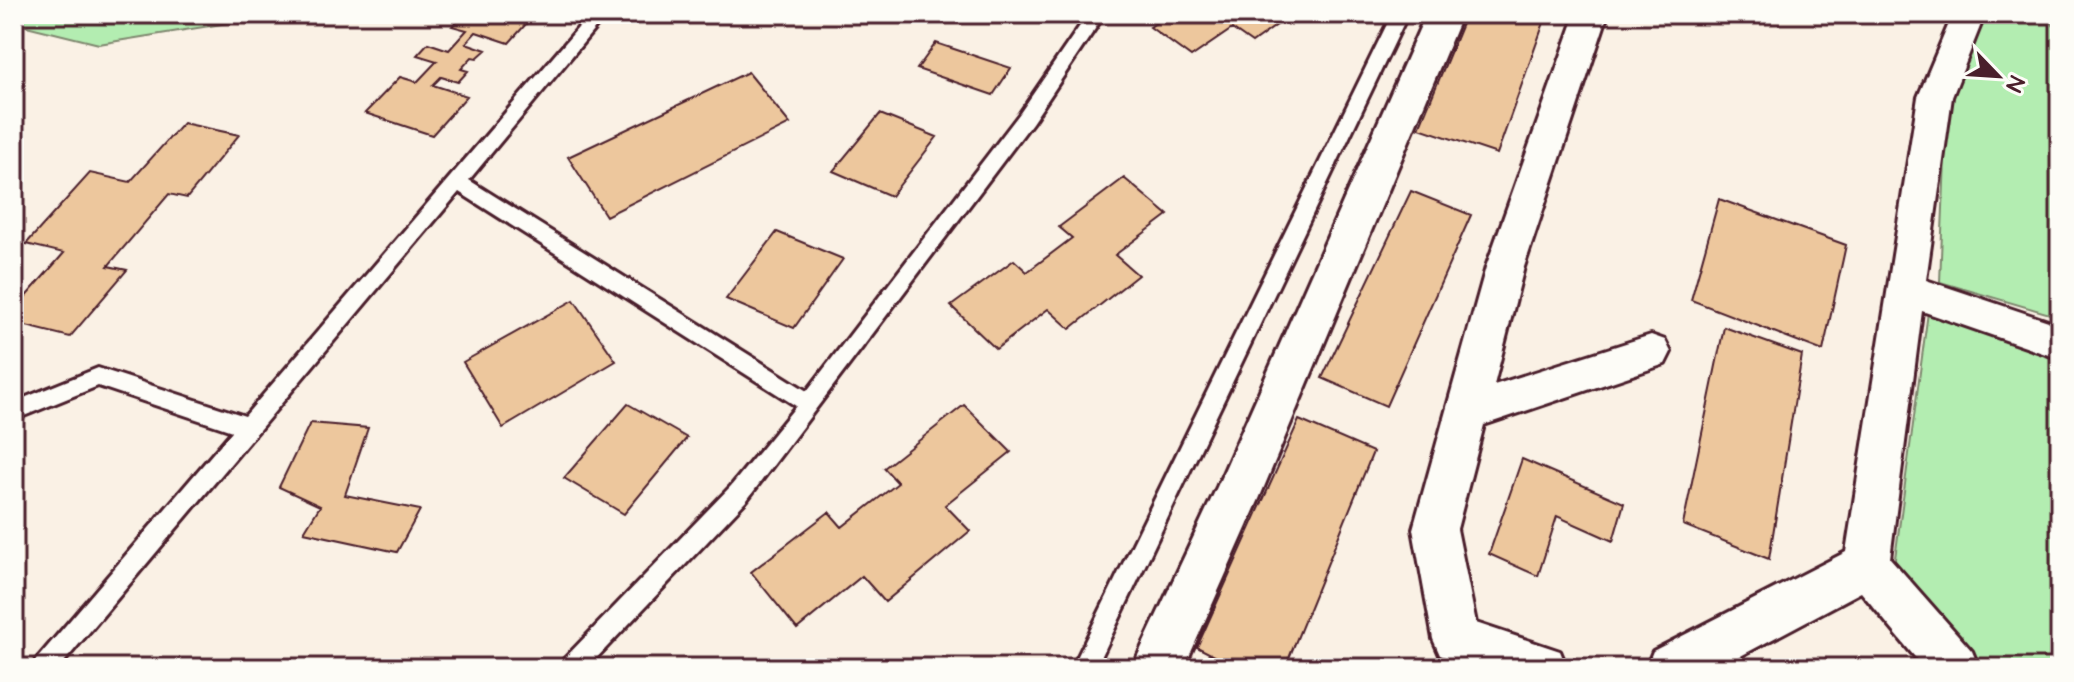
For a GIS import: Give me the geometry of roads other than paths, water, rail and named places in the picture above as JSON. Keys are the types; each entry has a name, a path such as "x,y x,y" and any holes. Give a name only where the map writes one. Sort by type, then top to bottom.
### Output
{"street":[{"path":"1158,668 1235,499 1444,14"},
{"path":"1543,668 1456,639 1435,529 1505,267 1592,14"},
{"path":"1955,668 1867,565 1935,97 1969,14"},
{"path":"1905,289 2060,342"},
{"path":"1467,412 1651,352"},
{"path":"1670,668 1867,565"}],"lane":[{"path":"44,668 599,14"},
{"path":"571,668 739,493 1026,118 1097,14"},
{"path":"1084,668 1400,14"},
{"path":"457,182 810,404"},
{"path":"14,411 98,377 249,427"}]}
